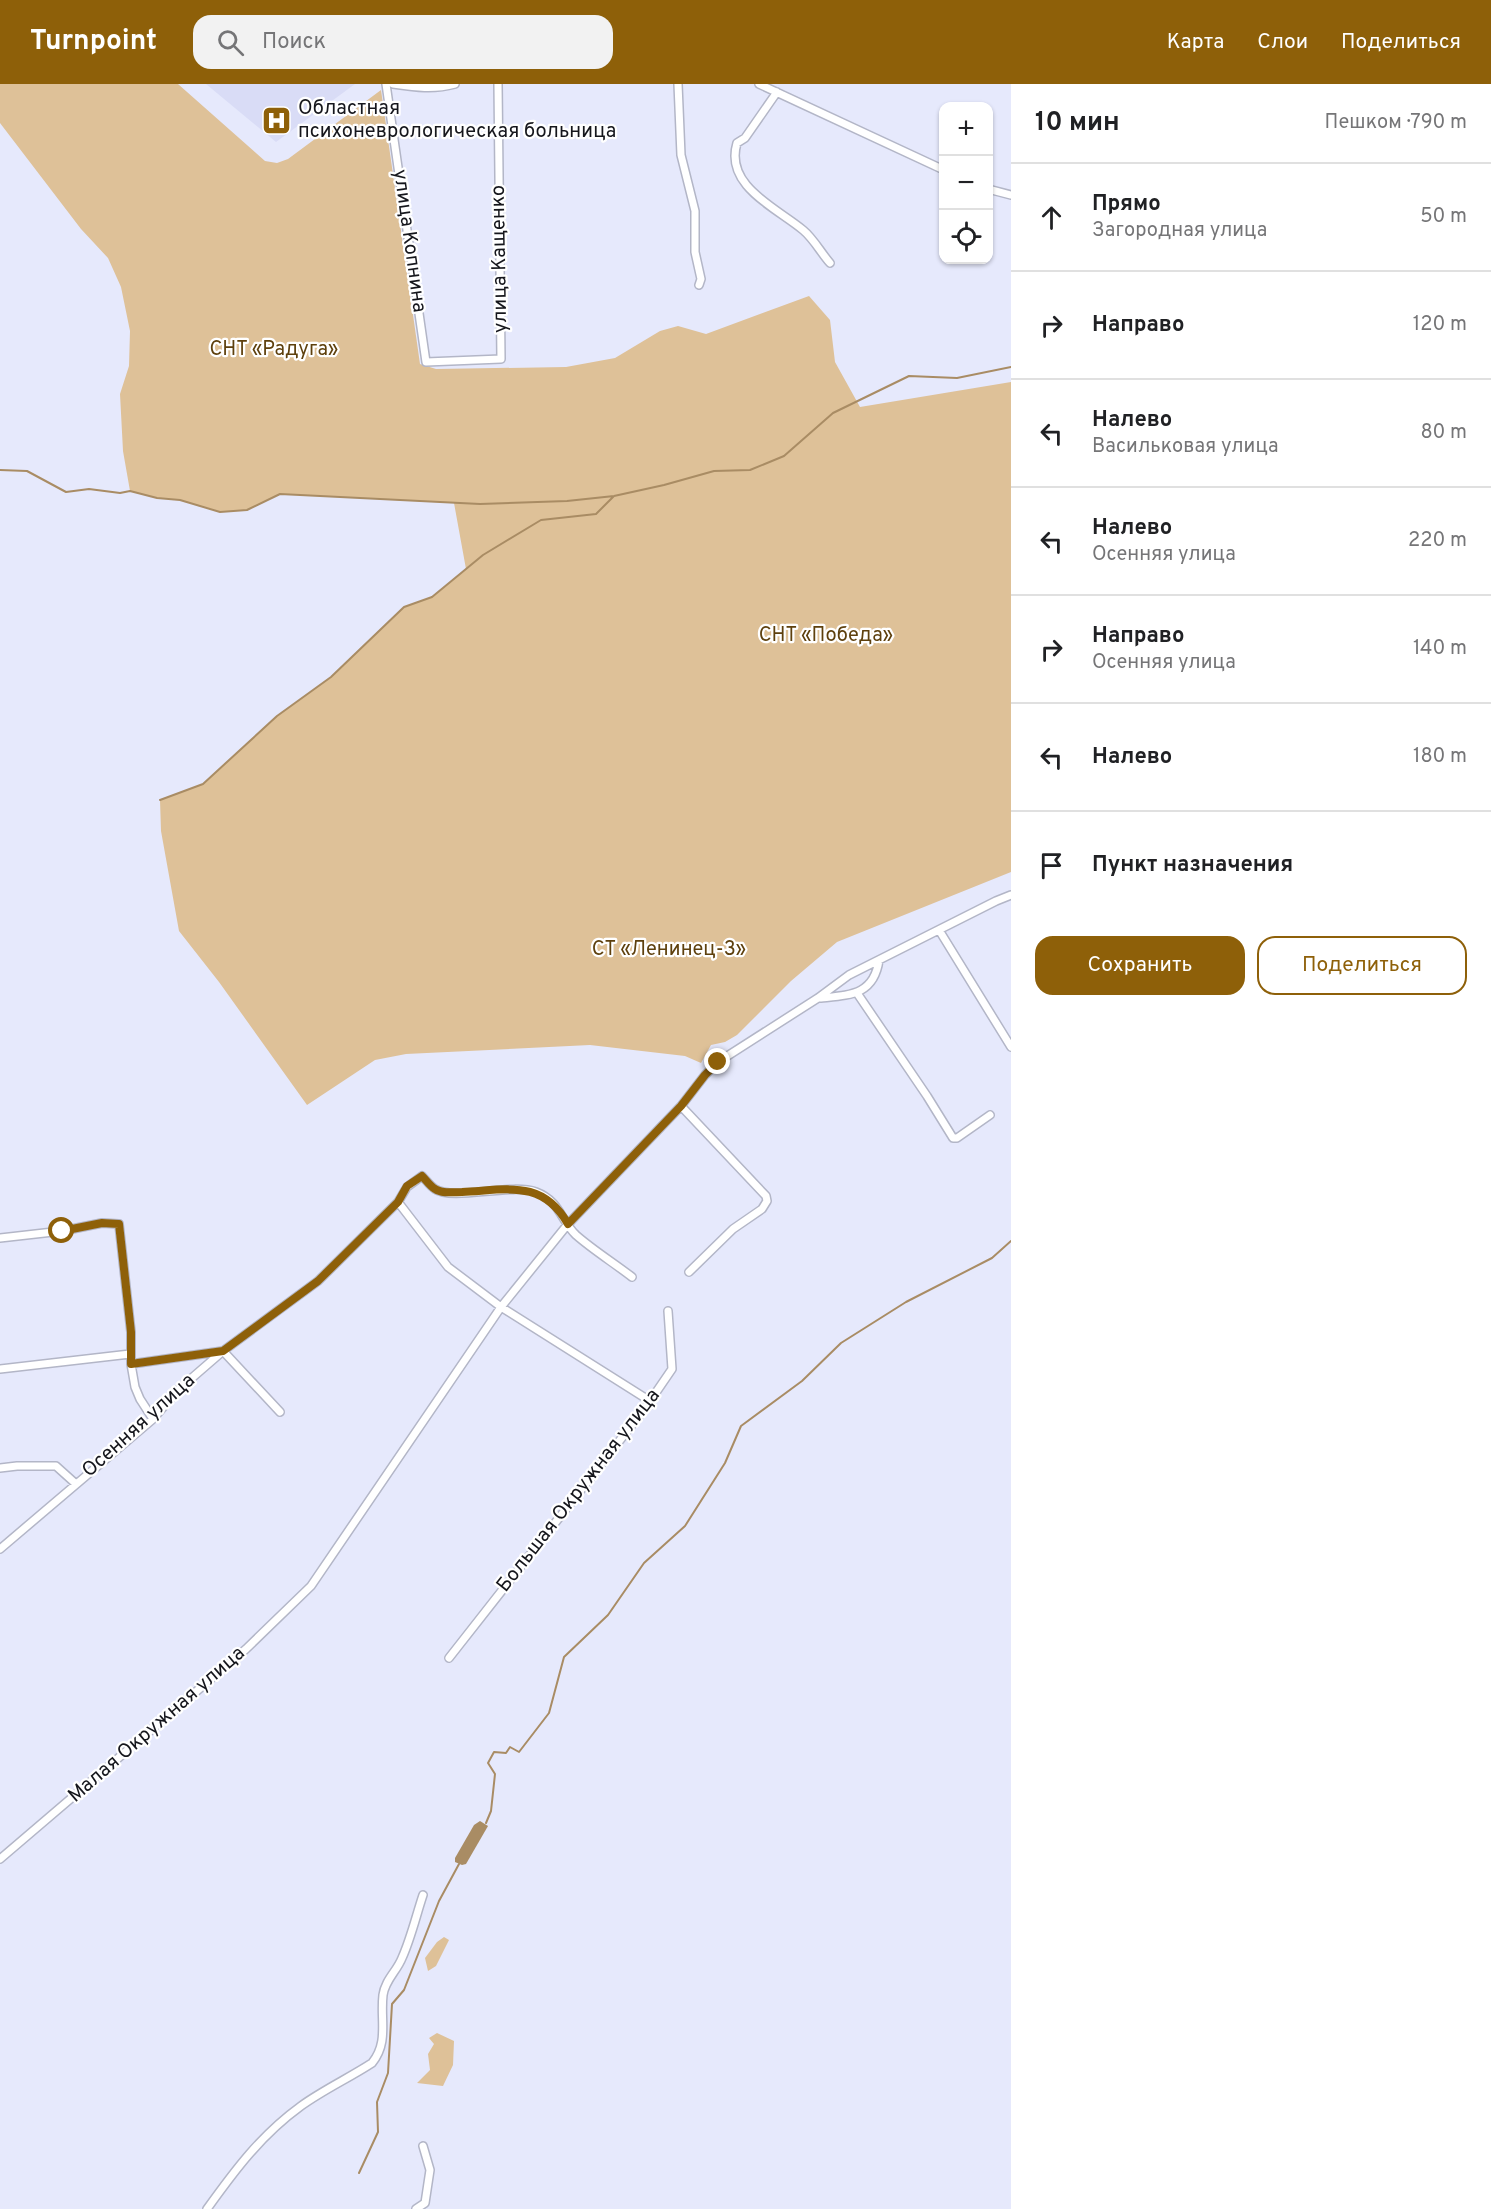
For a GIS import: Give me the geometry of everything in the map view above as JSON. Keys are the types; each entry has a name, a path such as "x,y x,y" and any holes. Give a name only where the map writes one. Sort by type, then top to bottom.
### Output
{"street":[{"name":"улица Копнина","path":"386,84 426,362"},
{"path":"393,84 415,88 455,84"},
{"name":"улица Кащенко","path":"426,362 501,359 498,84"},
{"path":"678,84 681,155 695,211 695,252 701,279 699,285"},
{"path":"759,84 939,168"},
{"path":"777,92 745,138 737,143 735,149 738,175 771,208 805,231 830,263"},
{"path":"993,190 1011,195"},
{"path":"819,998 849,975 1011,895"},
{"path":"939,930 1011,1047"},
{"path":"819,998 857,993 875,976 879,960"},
{"path":"857,993 953,1138 957,1138 990,1115"},
{"name":"Малая Окружная улица","path":"0,1859 246,1649 311,1586 501,1307 568,1224 681,1106 718,1062 819,998"},
{"path":"681,1106 766,1196 768,1201 762,1209 733,1229 689,1272"},
{"name":"Осенняя улица","path":"0,1549 153,1419 178,1390 223,1351 318,1281 398,1202 407,1186 422,1176 436,1190 449,1193 516,1189 536,1192 556,1206 568,1224"},
{"path":"398,1202 448,1267 501,1307 650,1401"},
{"path":"0,1238 62,1231 102,1223 119,1224 131,1332 131,1364 137,1393 153,1419"},
{"path":"568,1224 575,1234 632,1277"},
{"name":"Большая Окружная улица","path":"449,1658 650,1401 672,1369 668,1311"},
{"path":"131,1364 223,1351 280,1412"},
{"path":"0,1369 130,1354"},
{"path":"0,1468 56,1466 76,1484"},
{"path":"207,2209 243,2158 275,2127 302,2106 372,2063 380,2054 383,2042 383,1995 387,1982 402,1959 423,1895"},
{"path":"416,2209 425,2203 430,2170 423,2146"}],"shaded area":[{"name":"Областная психоневрологическая больница","path":"206,84 355,84 276,142"},
{"path":"480,1821 488,1826 466,1864 455,1862 455,1858 474,1825"}],"green space":[{"path":"0,84 178,84 265,161 277,163 288,159 381,90 420,364 436,369 566,367 615,358 660,331 678,326 706,334 809,296 830,320 835,362 860,407 1011,382 1011,872 837,942 791,981 737,1035 725,1042 711,1045 701,1063 685,1056 590,1045 406,1054 375,1060 307,1105 219,982 179,931 161,831 160,800 203,784 277,716 331,677 404,607 432,597 466,569 454,503 280,494 247,510 220,512 180,500 157,498 130,491 123,451 120,394 129,366 130,331 121,287 108,258 81,229 0,123"},
{"path":"444,1937 449,1940 436,1966 428,1971 425,1958 437,1942"},
{"path":"437,2033 454,2041 453,2065 443,2086 417,2083 430,2070 428,2054 434,2044 429,2038"}],"waterway":[{"path":"0,470 27,471 66,492 89,489 120,493 130,491 157,498 180,500 220,512 247,510 280,494 480,504 567,501 614,496 714,471 750,470 784,456 833,413 909,376 957,378 1011,367"},
{"path":"160,800 203,784 277,716 331,677 404,607 432,597 483,555 541,520 596,514 614,496"},
{"path":"486,1823 491,1811 495,1774 488,1763 494,1752 506,1753 510,1747 519,1752 549,1713 564,1657 608,1615 644,1563 685,1526 725,1463 741,1426 802,1381 841,1343 906,1302 992,1258 1011,1241"},
{"path":"359,2173 378,2132 377,2102 388,2073 392,2004 404,1990 439,1901 459,1864"}],"place":[{"name":"Областная психоневрологическая больница","path":"277,120"}],"route":[{"path":"62,1231 102,1223 119,1224 131,1332 131,1364 223,1351 318,1281 398,1202 407,1186 422,1176 436,1190 449,1193 516,1189 536,1192 561,1211 568,1224 681,1106 718,1062"}],"park label":[{"name":"СНТ «Радуга»","path":"274,350"},
{"name":"СНТ «Победа»","path":"826,636"},
{"name":"СТ «Ленинец-3»","path":"669,950"}]}
